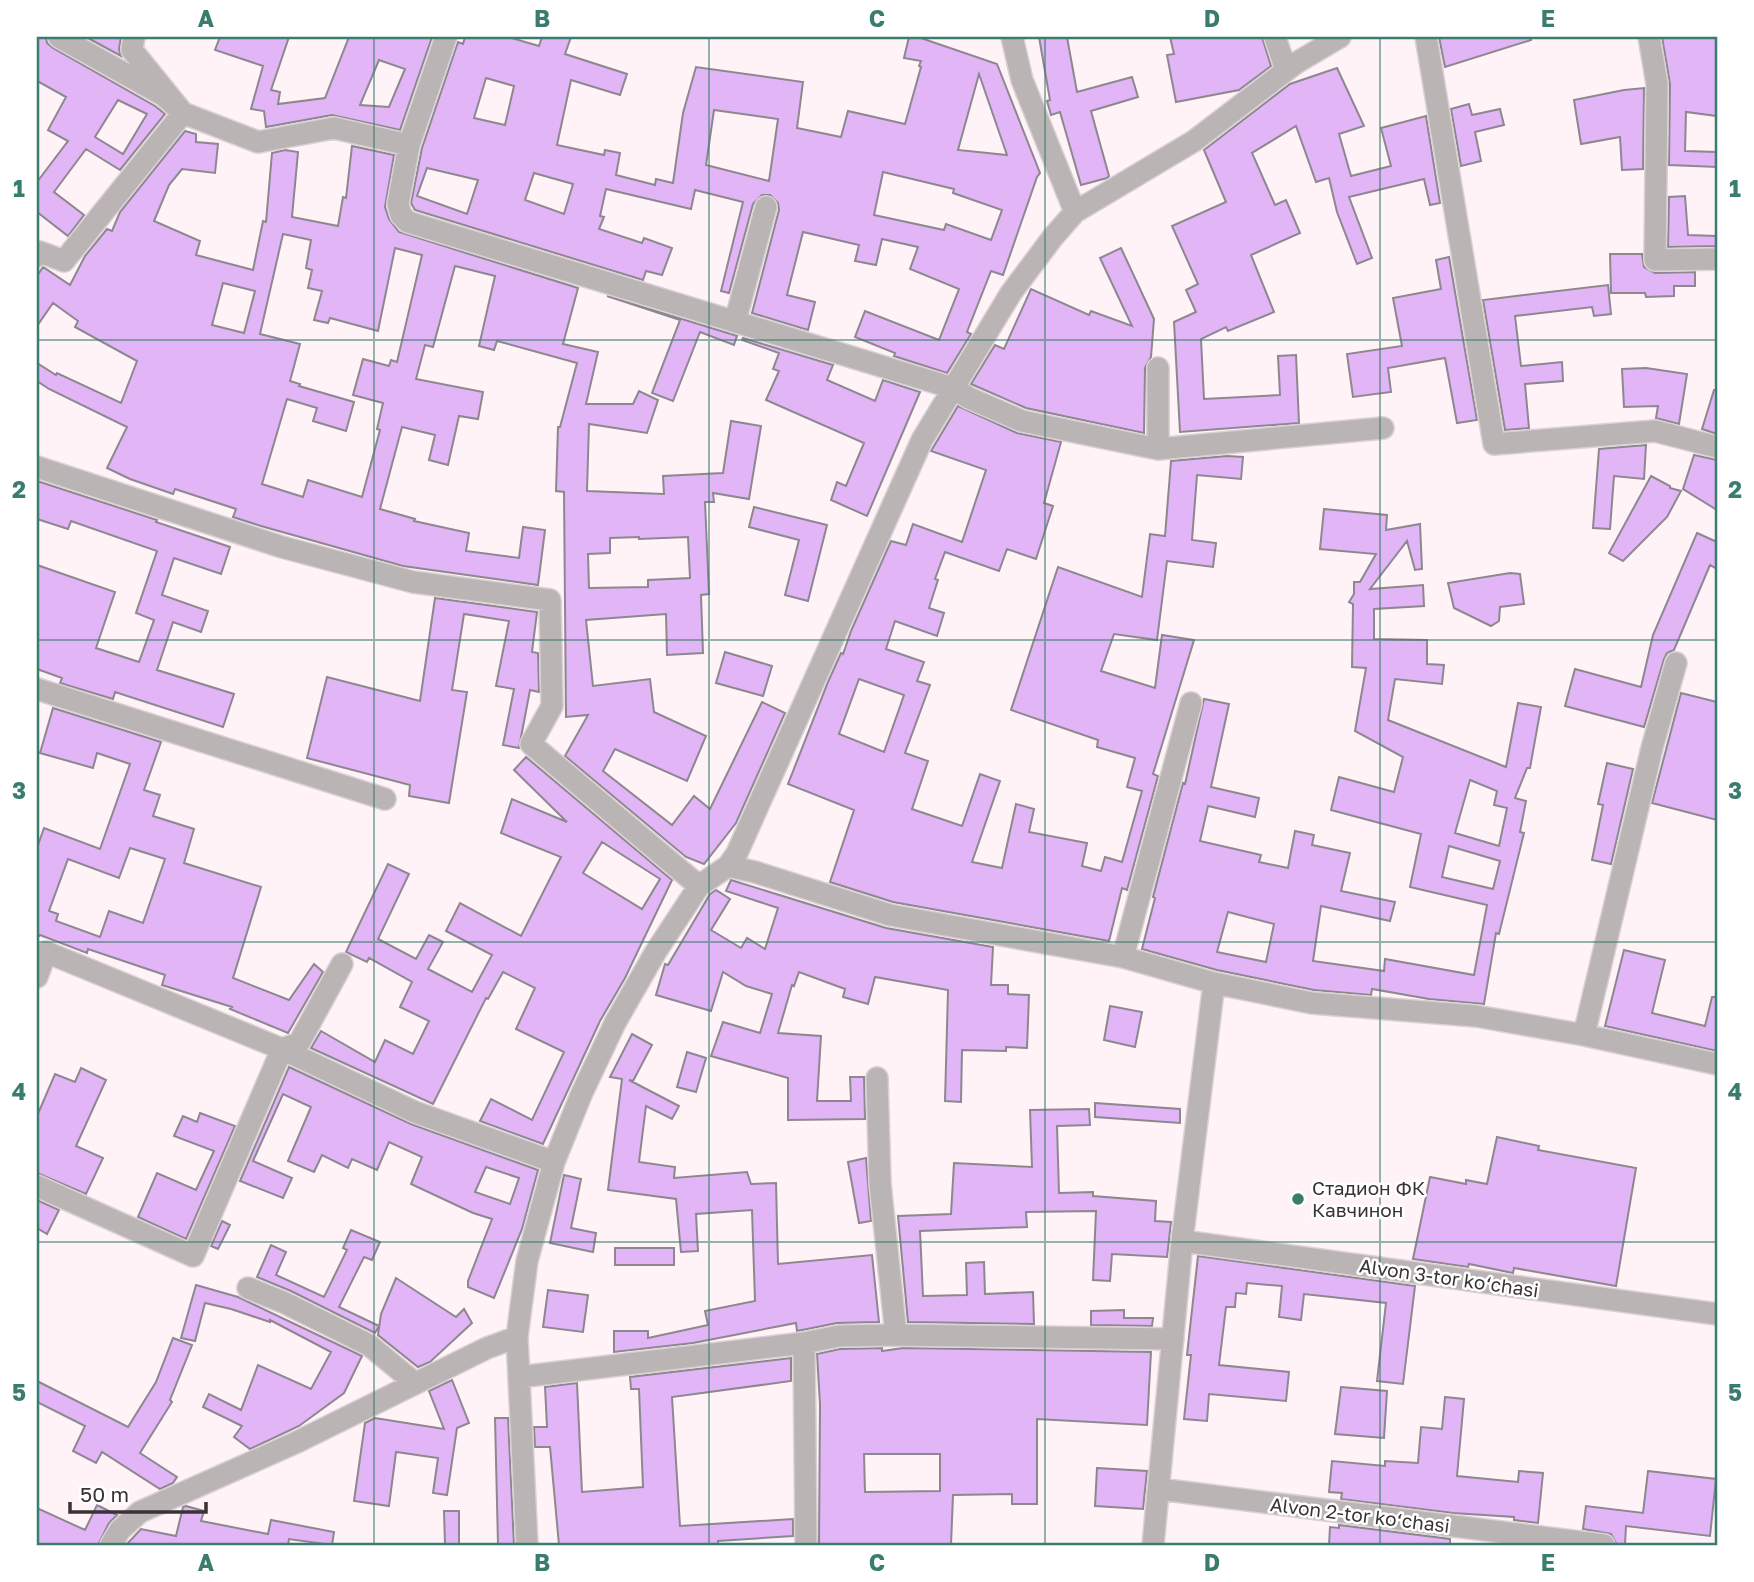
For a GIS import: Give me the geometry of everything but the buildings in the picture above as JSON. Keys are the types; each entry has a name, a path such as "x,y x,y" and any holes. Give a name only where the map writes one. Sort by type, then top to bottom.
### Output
{"street":[{"path":"59,37 163,95 183,113 258,142 334,128 409,145"},
{"path":"134,37 132,50 183,113"},
{"path":"446,37 409,145 398,204 401,215 408,222 953,388 969,398 1022,421 1158,449 1383,428"},
{"path":"1012,37 1021,79 1074,212"},
{"path":"1275,37 1286,71"},
{"path":"527,1545 517,1337 527,1261 554,1163 581,1095 615,1023 655,953 699,887 727,866 743,841 922,440 1010,293 1074,212 1194,141 1286,71 1340,37"},
{"path":"1426,37 1494,444 1655,431 1717,447"},
{"path":"1649,37 1657,84 1655,260 1717,259"},
{"path":"37,256 40,252 64,261 183,113"},
{"path":"736,321 766,207"},
{"path":"1158,368 1158,449"},
{"path":"37,467 282,547 413,582 550,600 552,706 531,744 699,887"},
{"path":"1584,1035 1652,748 1676,663"},
{"path":"37,689 384,799"},
{"path":"1123,957 1191,703"},
{"path":"727,866 755,872 890,915 1123,957 1214,983 1312,1003 1476,1016 1584,1035 1717,1064"},
{"path":"37,977 46,952 282,1049 415,1112 554,1163"},
{"path":"282,1049 299,1044 342,964"},
{"path":"1153,1545 1181,1241 1214,983"},
{"path":"37,1186 192,1256 282,1049"},
{"path":"877,1077 880,1183 895,1335"},
{"name":"Alvon 3-tor ko‘chasi","path":"1181,1241 1717,1314"},
{"path":"248,1288 285,1303 369,1345 415,1383"},
{"path":"519,1377 804,1343 839,1336 1173,1339"},
{"path":"111,1545 120,1530 140,1512 297,1442 486,1348 517,1337"},
{"path":"804,1343 806,1545"},
{"name":"Alvon 2-tor ko‘chasi","path":"1159,1489 1604,1545"}],"place":[{"name":"Стадион ФК Кавчинон","path":"1298,1199"}]}
